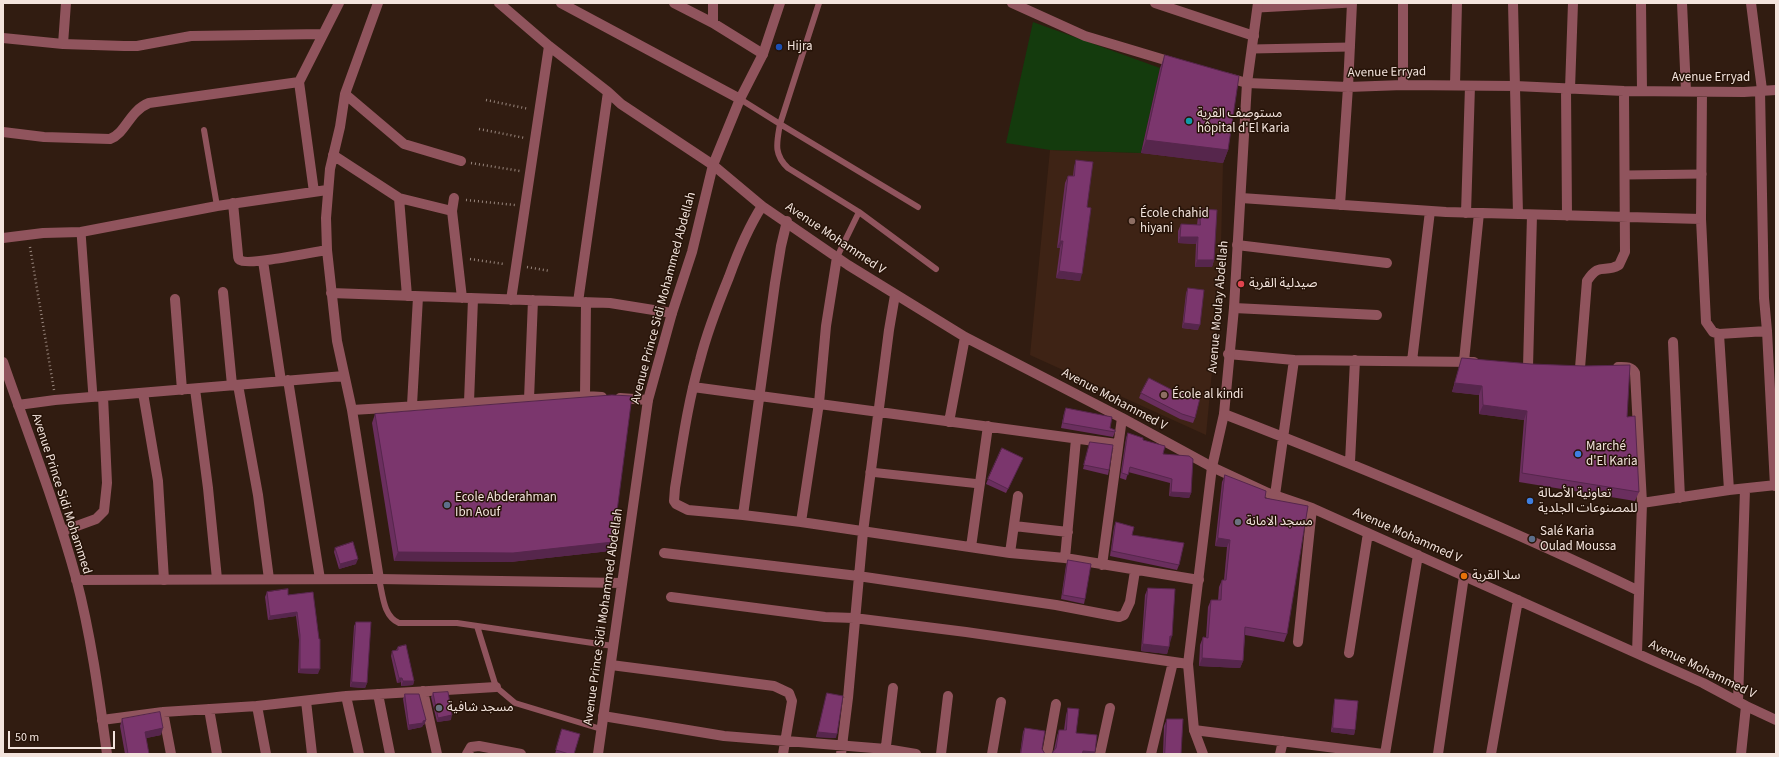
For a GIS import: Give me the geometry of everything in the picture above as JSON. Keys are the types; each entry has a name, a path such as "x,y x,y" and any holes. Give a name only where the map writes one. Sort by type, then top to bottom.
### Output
{"street":[{"path":"63,44 66,3"},
{"path":"314,192 299,82 339,3"},
{"path":"378,3 345,94 327,190 327,250 331,293 344,376 352,410 379,579"},
{"name":"Avenue Mohammed V","path":"499,3 549,46 621,104 714,165 762,206 787,221 836,257 965,337 1122,418 1212,468 1275,495 1312,508 1418,555 1703,683 1776,720"},
{"path":"561,3 740,99"},
{"path":"674,3 763,54"},
{"path":"713,3 713,24"},
{"name":"Avenue Prince Sidi Mohammed Abdellah","path":"598,754 648,400 672,313 692,252 714,165 740,99 763,54 780,3"},
{"path":"1012,3 1085,36 1186,66"},
{"path":"1036,13 1039,3"},
{"path":"1155,3 1185,8 1254,36"},
{"path":"1258,6 1352,3 1340,205"},
{"path":"1403,3 1403,85"},
{"path":"1455,85 1457,3"},
{"path":"1513,3 1518,214"},
{"path":"1566,216 1568,89 1573,3"},
{"path":"1641,3 1642,91"},
{"path":"1682,3 1686,91"},
{"path":"1642,504 1729,490 1776,485 1764,298 1761,90 1751,3"},
{"name":"Avenue Moulay Abdellah","path":"1203,754 1194,730 1188,664 1212,468 1224,414 1228,354 1234,308 1247,83 1258,6"},
{"path":"3,38 63,44 137,46 191,36 323,34"},
{"path":"511,300 549,46"},
{"path":"1252,50 1350,47"},
{"name":"Avenue Erryad","path":"1217,75 1247,83 1348,87 1455,85 1624,91 1702,92 1776,90"},
{"path":"3,132 44,137 110,138 117,135 138,109 149,103 299,82"},
{"path":"1466,213 1470,86"},
{"path":"1581,368 1587,282 1592,273 1597,270 1616,267 1621,262 1626,252 1624,91"},
{"path":"585,396 582,302 608,92"},
{"path":"1702,92 1701,219 1706,322 1713,332 1720,334 1767,331"},
{"path":"345,94 404,144 461,161"},
{"path":"333,154 399,198 452,211"},
{"path":"1626,175 1702,174"},
{"path":"3,238 28,234 81,232 233,203 327,190"},
{"path":"399,198 407,296"},
{"path":"454,198 452,211 462,298"},
{"path":"1241,198 1466,213 1701,219"},
{"path":"233,203 238,259 241,261 263,261 327,250"},
{"path":"762,206 752,222 740,250 719,303 700,360 693,387 675,488 674,501 676,504 688,510 801,522 1010,553 1065,558 1135,571 1199,580"},
{"path":"1412,361 1430,211"},
{"path":"1464,361 1479,213"},
{"path":"1528,367 1532,215"},
{"path":"743,515 774,283 787,221"},
{"path":"63,532 96,519 104,511 107,476 81,232"},
{"path":"1237,246 1386,263"},
{"path":"801,522 819,404 826,326 836,257"},
{"path":"263,261 320,579"},
{"path":"223,292 235,385 258,495 269,579"},
{"path":"331,293 610,303 672,313"},
{"path":"841,750 848,698 858,576 870,472 895,295"},
{"path":"412,406 418,297"},
{"path":"175,299 182,390"},
{"path":"469,402 473,299"},
{"path":"529,399 533,300"},
{"path":"1234,308 1377,315"},
{"path":"1720,334 1729,490"},
{"path":"949,422 965,337"},
{"path":"1673,342 1680,498"},
{"path":"1228,354 1294,360 1464,361 1485,363"},
{"path":"1275,495 1285,437 1294,360"},
{"path":"1350,462 1356,360"},
{"name":"Avenue Prince Sidi Mohammed","path":"3,362 63,532 76,580 89,638 107,754"},
{"path":"1604,368 1628,367 1633,369 1635,373 1642,504 1637,653"},
{"path":"18,405 55,400 344,376"},
{"path":"693,387 1117,444"},
{"path":"195,389 208,488 217,579"},
{"path":"143,393 158,482 164,580"},
{"path":"352,410 585,396 648,400"},
{"path":"1224,414 1350,462 1581,563 1639,591"},
{"path":"1102,565 1117,444 1122,418"},
{"path":"971,547 988,426"},
{"path":"1065,558 1076,438"},
{"path":"870,472 980,484"},
{"path":"1741,754 1746,489"},
{"path":"1010,553 1018,496"},
{"path":"1298,642 1312,508"},
{"path":"1014,526 1068,532"},
{"path":"1349,653 1368,533"},
{"path":"664,553 858,576 1056,605 1119,617 1124,615 1129,607 1135,571"},
{"path":"1194,730 1283,741 1338,751 1384,754 1418,555"},
{"path":"1438,754 1464,576"},
{"path":"76,580 379,579 622,583"},
{"path":"672,597 825,617 854,618 966,632 1188,664"},
{"path":"1491,754 1518,600"},
{"path":"1151,754 1173,662"},
{"path":"611,665 750,682 786,690 791,696 792,701 783,754"},
{"path":"102,720 163,712 257,706 346,696 496,686"},
{"path":"885,752 894,688"},
{"path":"423,691 437,754"},
{"path":"378,694 390,754"},
{"path":"346,696 359,754"},
{"path":"941,754 948,696"},
{"path":"306,701 312,754"},
{"path":"992,754 1001,702"},
{"path":"1047,754 1056,704"},
{"path":"257,706 266,754"},
{"path":"1100,754 1110,708"},
{"path":"209,709 217,754"},
{"path":"163,712 171,754"},
{"path":"603,716 724,736 785,742 841,750 916,754"},
{"path":"1280,754 1283,741"},
{"path":"467,754 471,747 479,746 521,754"}],"lane":[{"path":"820,3 780,124 777,142 780,161 788,168 859,212 936,268"},
{"path":"740,99 918,207"},
{"path":"204,130 217,206"},
{"path":"836,257 859,212"},
{"path":"379,579 387,613 392,620 399,623 457,623 613,646"},
{"path":"477,626 496,686 515,703 601,729"}],"path":[{"path":"486,100 540,111"},
{"path":"479,129 535,140"},
{"path":"461,161 530,173"},
{"path":"454,198 525,206"},
{"path":"28,234 55,400"}],"shaded area":[{"path":"1050,150 1141,153 1223,163 1220,288 1206,435 1030,355"}],"green space":[{"path":"1033,22 1160,68 1141,153 1050,150 1006,143"}],"building":[{"name":"مستوصف القرية hôpital d'El Karia","path":"1165,55 1239,76 1228,150 1146,140"},
{"path":"1076,160 1093,162 1087,207 1091,208 1082,274 1059,271 1063,241 1060,241 1068,176 1074,176"},
{"path":"1200,209 1217,210 1214,260 1197,260 1198,237 1180,237 1181,224 1200,225"},
{"path":"1188,288 1204,290 1200,325 1184,323"},
{"name":"Marché d'El Karia","path":"1462,358 1531,364 1584,366 1630,365 1627,417 1635,416 1639,492 1522,473 1527,411 1483,405 1482,386 1455,383"},
{"path":"1149,378 1176,392 1200,398 1195,418 1182,414 1141,393"},
{"path":"612,395 632,396 613,542 513,553 398,552 375,414"},
{"path":"1066,408 1112,417 1110,428 1115,430 1115,432 1063,423"},
{"path":"1128,433 1143,438 1143,440 1165,446 1163,454 1189,456 1193,459 1191,493 1171,492 1172,479 1130,467 1128,475 1122,473"},
{"path":"1090,442 1113,445 1109,470 1084,465"},
{"path":"1002,448 1023,458 1008,489 988,479"},
{"path":"1225,475 1266,491 1265,498 1308,506 1287,634 1245,627 1243,661 1202,658 1203,637 1208,638 1211,600 1221,600 1222,580 1226,580 1230,540 1218,538"},
{"path":"1116,522 1134,527 1132,535 1184,543 1179,565 1112,551"},
{"path":"353,542 358,559 340,564 335,548"},
{"path":"1068,560 1091,564 1085,599 1063,595"},
{"path":"1148,588 1175,589 1172,636 1170,636 1169,647 1143,644"},
{"path":"288,589 288,595 313,592 320,639 320,669 300,669 300,635 297,612 270,616 267,592"},
{"path":"356,622 371,622 367,683 352,682"},
{"path":"406,645 414,681 403,681 402,678 399,678 392,651 398,650 398,647"},
{"path":"448,692 452,715 438,718 433,693"},
{"path":"827,693 843,696 837,734 818,732"},
{"path":"405,694 419,694 426,720 423,721 423,723 409,725"},
{"path":"1335,699 1358,701 1355,730 1333,728"},
{"path":"1068,708 1079,709 1076,733 1097,735 1095,752 1083,751 1082,754 1052,753 1056,748 1059,730 1066,730"},
{"path":"160,712 163,728 145,732 149,754 128,754 122,719"},
{"path":"1167,719 1183,719 1181,754 1165,754"},
{"path":"1025,728 1045,731 1042,749 1045,754 1021,754"},
{"path":"562,729 580,734 574,754 556,750"}],"place":[{"name":"Hijra","path":"779,47"},
{"name":"مستوصف القرية hôpital d'El Karia","path":"1189,121"},
{"name":"École chahid hiyani","path":"1132,221"},
{"name":"صيدلية القرية","path":"1241,284"},
{"name":"École al kindi","path":"1164,395"},
{"name":"Marché d'El Karia","path":"1578,454"},
{"name":"تعاونية الأصالة للمصنوعات الجلدية","path":"1530,501"},
{"name":"Ecole Abderahman Ibn Aouf","path":"447,505"},
{"name":"مسجد الامانة","path":"1238,522"},
{"name":"Salé Karia Oulad Moussa","path":"1532,539"},
{"name":"سلا القرية","path":"1464,576"},
{"name":"مسجد شافية","path":"439,708"}]}
